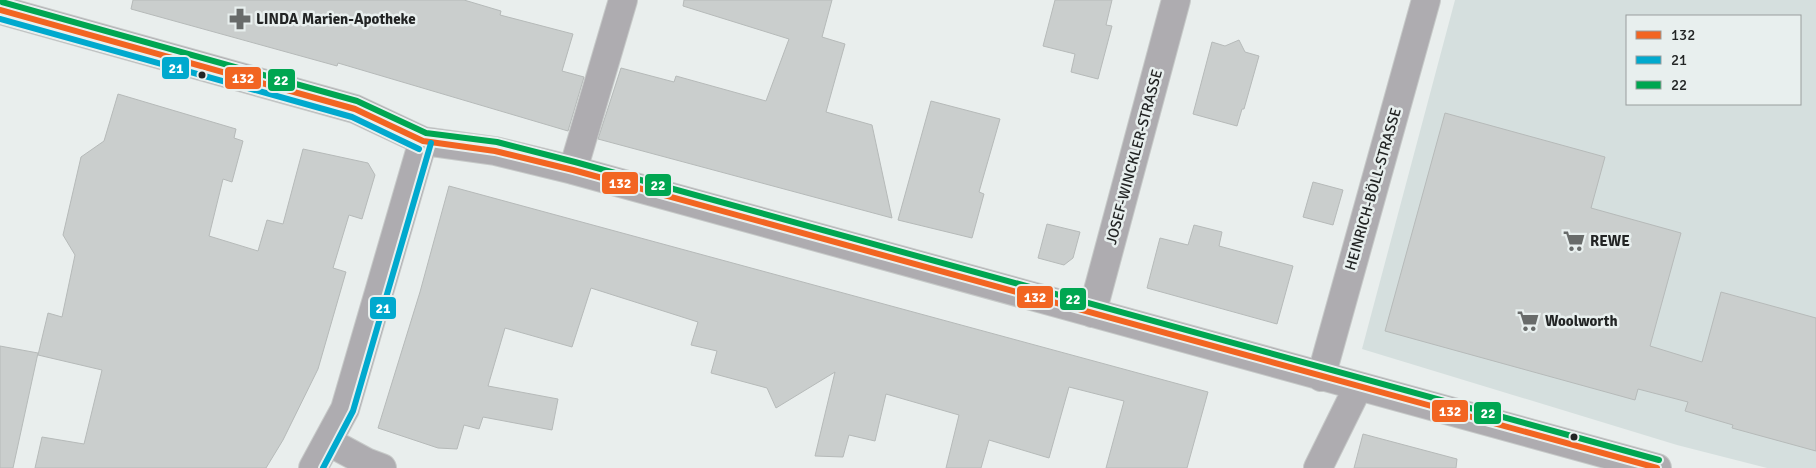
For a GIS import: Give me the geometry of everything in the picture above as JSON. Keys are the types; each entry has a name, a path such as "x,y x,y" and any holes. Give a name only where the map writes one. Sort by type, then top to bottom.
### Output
{"street":[{"path":"573,170 623,0"},
{"name":"JOSEF-WINCKLER-STRASSE","path":"1092,313 1176,0"},
{"name":"HEINRICH-BÖLL-STRASSE","path":"1321,377 1426,0"},
{"path":"0,10 355,109 424,141 495,151 573,170 1657,468"},
{"path":"313,468 329,442 344,409 363,353 424,141"},
{"path":"1318,468 1358,387"},
{"path":"329,442 366,462 382,468"}],"shaded area":[{"path":"1455,0 1816,0 1816,468 1767,468 1677,445 1362,349"}],"building":[{"path":"133,0 464,0 501,11 500,15 573,34 562,71 584,77 568,131 338,63 337,66 131,9"},
{"path":"684,0 832,0 822,37 845,44 826,112 872,125 892,218 598,139 621,68 674,82 676,76 766,101 789,39 683,6"},
{"path":"1055,0 1112,0 1106,25 1112,26 1098,79 1071,72 1075,54 1043,46"},
{"path":"1239,40 1245,52 1259,56 1244,109 1242,109 1237,126 1193,114 1212,42 1225,46"},
{"path":"118,94 236,129 234,138 243,141 232,182 223,179 209,236 258,251 267,220 283,224 303,149 368,163 375,175 362,219 349,215 333,268 346,272 318,369 283,440 266,468 35,468 42,437 84,444 102,370 38,355 48,313 62,317 75,255 63,235 81,157 104,141"},
{"path":"931,101 1000,119 979,192 984,194 972,238 898,220"},
{"path":"1445,113 1605,157 1591,208 1681,233 1650,346 1702,362 1721,292 1816,318 1816,451 1732,428 1733,425 1685,411 1688,402 1638,389 1635,400 1385,331"},
{"path":"1313,182 1343,190 1333,225 1303,217"},
{"path":"449,186 1208,392 1187,468 1106,468 1124,401 1069,387 1049,458 989,440 981,468 946,468 959,415 886,394 875,441 849,435 843,457 815,456 835,372 776,408 767,388 711,373 717,351 691,345 698,322 591,288 572,347 505,328 488,386 558,399 552,430 483,417 479,429 464,425 457,449 438,448 378,428 420,292"},
{"path":"1047,224 1080,232 1073,258 1064,265 1038,258"},
{"path":"1194,225 1222,232 1219,246 1293,266 1277,324 1147,288 1160,238 1188,245"},
{"path":"0,346 38,353 13,468 0,468"},
{"path":"1363,434 1457,459 1456,468 1354,468"}],"transit line":[{"name":"22","path":"2,2 357,101 426,133 497,142 575,162 1659,460"},
{"name":"132","path":"0,10 355,109 423,141 495,151 573,170 1657,468"},
{"name":"21","path":"0,19 352,117 419,149"},
{"name":"21","path":"323,468 353,411 431,143"}],"place":[{"name":"LINDA Marien-Apotheke","path":"240,19"},
{"name":"REWE","path":"1574,241"},
{"name":"Woolworth","path":"1528,321"}]}
